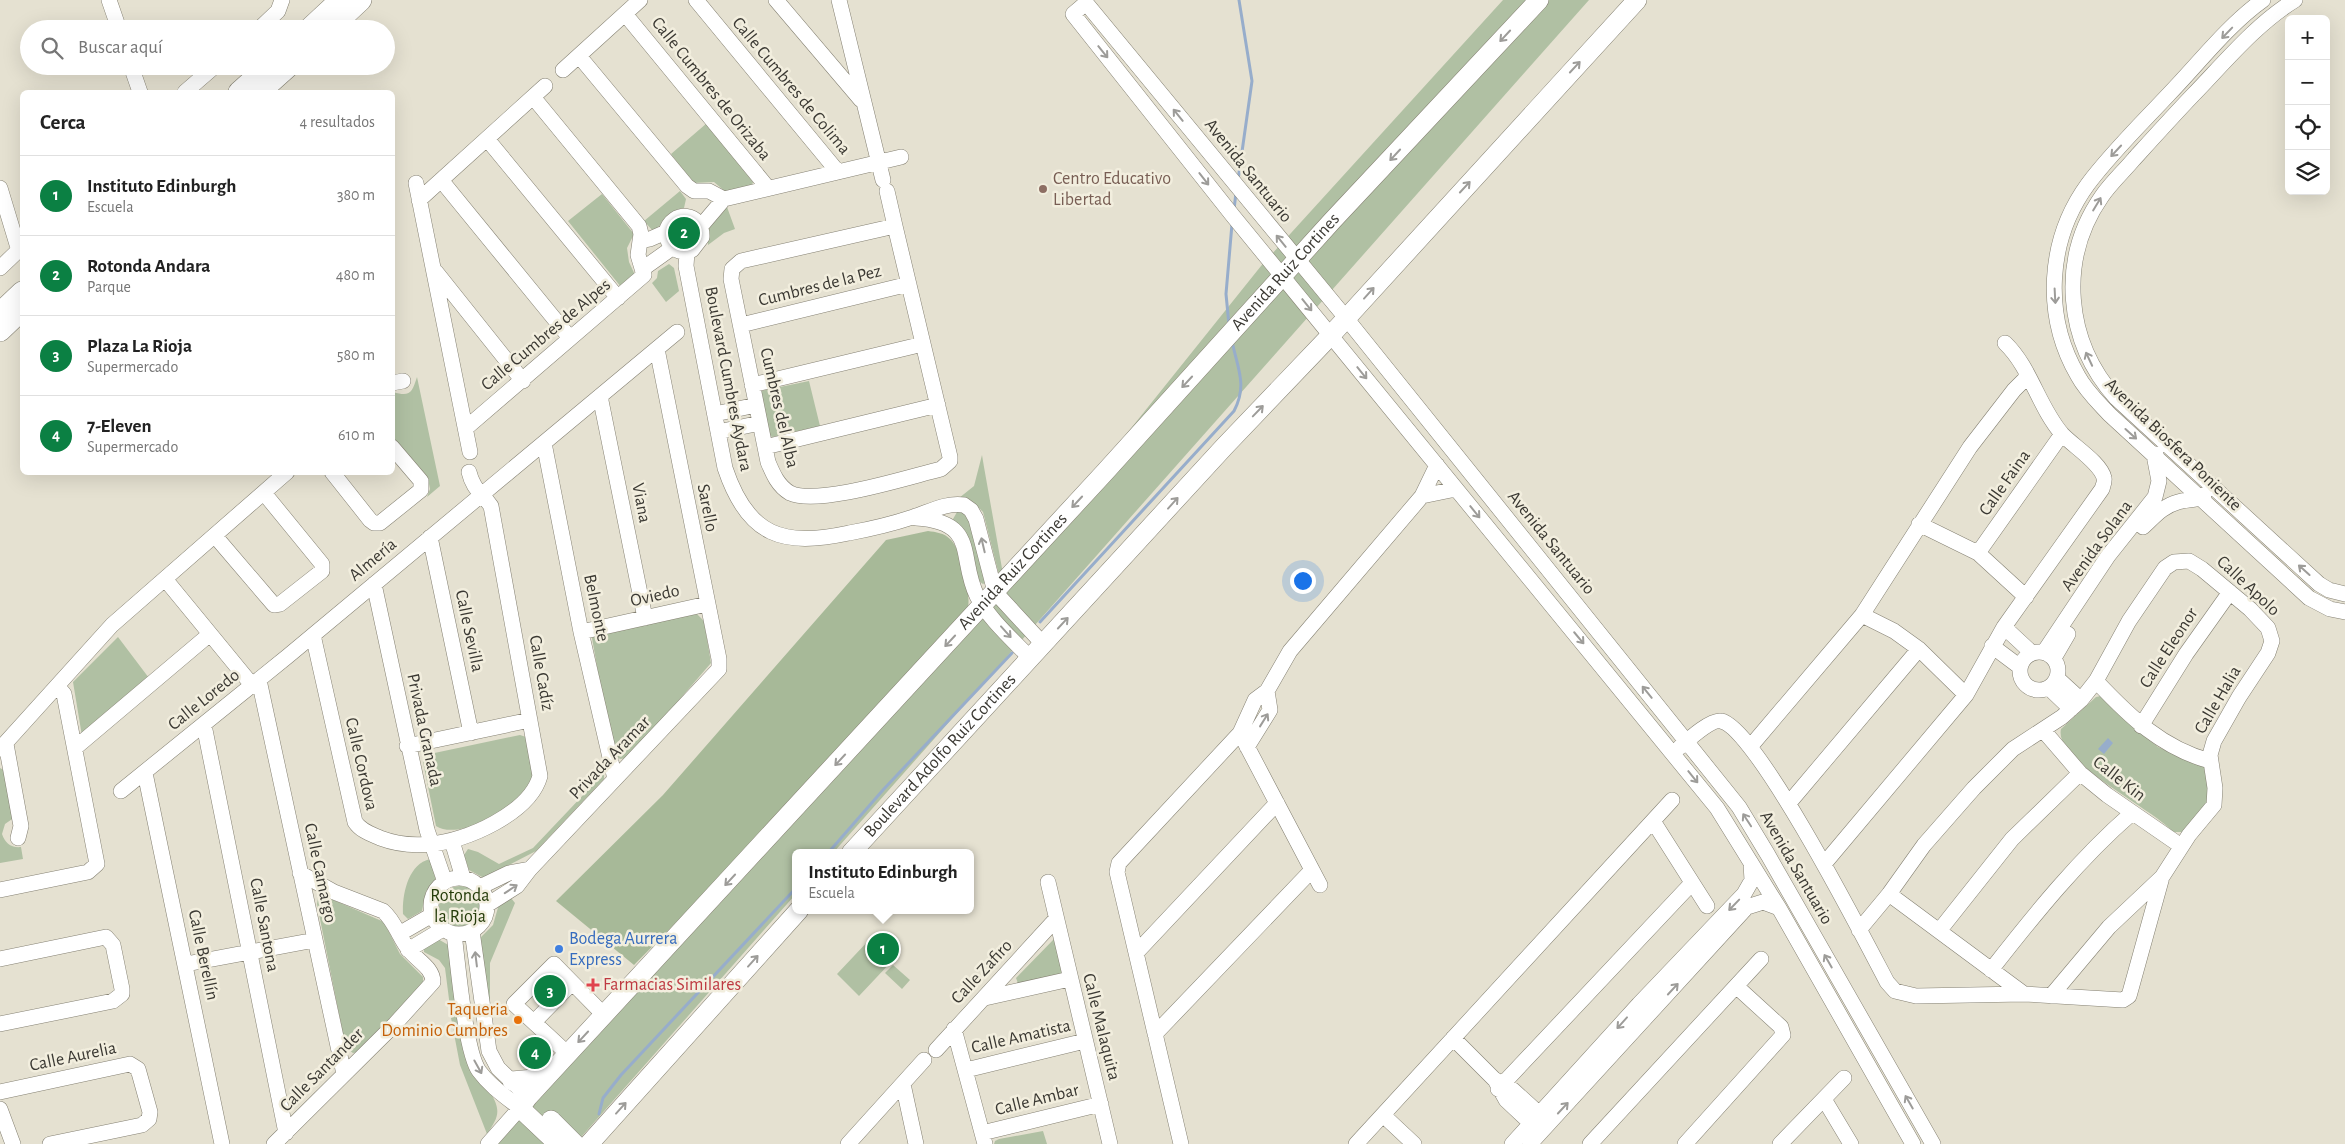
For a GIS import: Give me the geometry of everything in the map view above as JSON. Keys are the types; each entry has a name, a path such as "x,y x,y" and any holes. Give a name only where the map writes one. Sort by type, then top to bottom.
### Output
{"highway":[{"path":"319,20 340,0"},
{"path":"340,20 361,0"},
{"path":"242,90 258,75"},
{"path":"262,90 279,75"},
{"path":"0,312 20,294"},
{"path":"0,331 20,312"}],"main road":[{"name":"Avenida Ruiz Cortines","path":"524,1103 1538,0"},
{"path":"1030,658 1224,447 1331,335 1637,0"},
{"name":"Boulevard Adolfo Ruiz Cortines","path":"856,849 1030,658"},
{"path":"589,1144 795,914"},
{"path":"503,1084 545,1078"},
{"path":"524,1103 558,1144"},
{"path":"524,1103 576,1144"}],"street":[{"path":"109,0 116,20"},
{"path":"563,70 640,0"},
{"name":"Calle Cumbres de Colima","path":"696,0 838,172"},
{"path":"776,0 864,103"},
{"name":"Cumbres del Alba","path":"839,0 895,226 950,457 945,467 830,496 803,497 790,493 782,488 771,471 731,279 732,269 737,263 895,226"},
{"name":"Avenida Biosfera Poniente","path":"2263,0 2240,20 2103,166 2076,203 2060,242 2054,283 2055,310 2060,333 2079,378 2110,414 2309,598 2330,610 2345,612"},
{"name":"Avenida Biosfera Poniente","path":"2296,0 2262,24 2176,113 2102,195 2082,234 2076,253 2073,275 2074,312 2085,353 2093,370 2116,398 2319,584 2329,590 2345,594"},
{"name":"Avenida Santuario","path":"1913,1144 1779,908 1717,808 1437,466 1073,14 1086,3 1297,261 1346,318 1687,741 1751,826 1933,1144"},
{"path":"267,20 280,6"},
{"name":"Calle Cumbres de Orizaba","path":"625,14 768,188"},
{"path":"579,56 687,186 698,192 709,191 724,199"},
{"path":"134,75 139,90"},
{"path":"187,90 205,75"},
{"path":"420,200 545,86"},
{"path":"533,97 636,223 640,230 638,255 644,268 672,248"},
{"path":"2164,100 2176,113"},
{"path":"487,139 618,298"},
{"path":"701,226 693,218 687,216 675,218 667,226 668,244 672,248 687,252 700,242 701,226 724,199 901,157"},
{"path":"441,180 570,338"},
{"path":"416,183 470,452"},
{"path":"0,188 20,246"},
{"path":"687,216 698,192"},
{"path":"640,240 650,239 666,232"},
{"path":"0,268 20,250"},
{"name":"Boulevard Cumbres Aydara","path":"687,252 686,266 725,468 736,497 752,518 774,533 803,540 821,539 912,518 954,504 968,507 973,513 979,530 989,598"},
{"name":"Calle Cumbres de Alpes","path":"466,428 644,277 644,268"},
{"path":"434,269 523,380"},
{"name":"Cumbres de la Pez","path":"741,325 909,284"},
{"path":"482,494 677,332"},
{"path":"1824,864 1966,695 2004,627 2102,489 2105,479 2100,468 2062,434 2044,408 2027,376 2022,362 2005,343"},
{"path":"752,385 923,344"},
{"name":"Sarello","path":"657,349 719,659 717,674"},
{"path":"1750,747 1862,615 1970,446 2027,376"},
{"name":"Viana","path":"600,396 645,618"},
{"path":"715,414 756,405"},
{"path":"765,447 938,405"},
{"path":"718,432 760,423"},
{"name":"Calle Faina","path":"1978,553 2062,434"},
{"name":"Belmonte","path":"544,443 581,632 615,779"},
{"path":"2154,455 2166,444"},
{"path":"334,475 370,520 374,523 380,523 422,490 422,481 395,450"},
{"name":"Avenida Solana","path":"2043,654 2108,556 2155,497 2159,481 2154,455"},
{"path":"1182,1144 1117,872 1119,863 1240,733 1255,700 1267,691 1290,651 1422,496 1437,466"},
{"name":"Calle Cadíz","path":"452,841 507,815 536,786 540,776 491,506 482,494 472,486 469,472"},
{"path":"18,838 21,826 3,747 112,625 284,475"},
{"path":"2201,498 2213,487"},
{"path":"1422,496 1456,489"},
{"path":"215,536 274,605 280,604 322,571 322,564 264,493"},
{"name":"Almería","path":"288,656 482,494"},
{"name":"Avenida Solana","path":"2043,654 2130,541 2162,509 2177,502 2201,498"},
{"path":"912,518 941,522 960,536 967,552 974,588 989,598 1043,644"},
{"path":"1919,524 1978,553 2026,597"},
{"path":"1502,545 1517,531"},
{"name":"Calle Sevilla","path":"430,537 470,733"},
{"name":"Calle Apolo","path":"2096,681 2129,621 2159,575 2170,564 2180,560 2197,564 2268,628 2272,641 2268,653"},
{"path":"164,579 210,634 256,683"},
{"name":"Privada Granada","path":"374,584 407,746 430,844 445,882"},
{"name":"Calle Eleonor","path":"2141,726 2186,654 2230,592"},
{"path":"989,598 1030,658"},
{"name":"Oviedo","path":"581,632 707,604"},
{"path":"1862,615 1894,632 1919,649 1966,695"},
{"path":"2004,627 2043,654 2058,668 2053,683 2043,690 2030,688 2021,679 2020,667 2022,661 2043,654"},
{"path":"75,748 210,634"},
{"name":"Calle Cordova","path":"313,635 355,822 360,829 368,834 394,843 430,844 452,841"},
{"path":"1992,646 2020,667"},
{"path":"1789,803 1919,649"},
{"name":"Calle Halia","path":"2162,877 2181,846 2214,806 2215,788 2210,761 2214,741 2239,696 2268,653"},
{"name":"Calle Loredo","path":"121,791 288,656"},
{"name":"Privada Aramar","path":"488,905 517,886 530,869 717,674"},
{"path":"1859,930 1890,894 1924,845 1974,788 2014,749 2043,730 2076,704 2096,681 2141,726 2182,752 2210,761"},
{"name":"Calle Camargo","path":"256,683 344,1074"},
{"path":"2053,683 2076,704"},
{"path":"0,890 88,872 96,864 64,694 57,686"},
{"path":"1247,747 1270,710 1267,691"},
{"path":"407,746 530,720"},
{"path":"1673,753 1712,722 1720,720 1728,724 1750,747 1789,803 1887,982 1895,991 1902,994 1916,996 2024,994 2120,1000 2128,998 2162,877"},
{"name":"Calle Santona","path":"204,724 286,1132"},
{"name":"Calle Kin","path":"2043,730 2080,773 2132,813 2181,846"},
{"path":"1240,733 1320,886"},
{"name":"Calle Berellín","path":"145,773 222,1144"},
{"path":"1939,930 2012,839 2080,773"},
{"path":"1356,1144 1672,800"},
{"path":"1136,953 1277,803"},
{"path":"1991,970 2062,883 2132,813"},
{"path":"1653,821 1707,906"},
{"path":"452,841 463,878"},
{"path":"1530,1144 1540,1123 1744,894 1752,880 1751,863"},
{"path":"480,887 509,873 530,869"},
{"path":"1156,1034 1312,870"},
{"path":"300,873 334,892 384,912 389,916 408,950 448,931 472,931 482,923 488,905 480,887 463,878 445,882 432,897 432,915 448,931 461,982 475,1063 479,1071 503,1084 524,1103"},
{"path":"2051,996 2109,926 2162,877"},
{"name":"Calle Malaquita","path":"1048,882 1110,1144"},
{"path":"1499,1084 1692,883"},
{"path":"1890,894 2024,994"},
{"path":"1503,1144 1512,1144 1540,1123 1747,907 1763,902 1779,908"},
{"path":"399,934 432,915"},
{"name":"Calle Zafiro","path":"848,1144 1056,919"},
{"path":"472,931 489,1051 503,1084 502,1129"},
{"path":"0,959 106,937 113,944 122,989 122,994 113,1001 0,1024"},
{"path":"186,964 315,940"},
{"name":"Calle Santander","path":"274,1144 431,986 433,976 408,950"},
{"path":"1590,1144 1761,959"},
{"path":"568,1054 514,1004 554,964 604,1015"},
{"path":"461,982 478,979"},
{"path":"985,998 1070,979"},
{"path":"534,1022 572,983"},
{"path":"1685,1144 1783,1035 1781,1027 1736,986"},
{"path":"1845,1025 1860,1016"},
{"path":"468,1031 485,1029"},
{"path":"954,1029 984,1138"},
{"path":"1453,1038 1540,1123"},
{"name":"Calle Amatista","path":"966,1070 1086,1042"},
{"name":"Calle Aurelia","path":"5,1091 130,1064 138,1069 150,1112 146,1122 142,1125 50,1144"},
{"path":"1780,1144 1844,1078"},
{"path":"903,1084 916,1144"},
{"path":"1824,1099 1851,1144"},
{"name":"Avenida Ruiz Cortines","path":"488,1144 524,1103"},
{"name":"Calle Ambar","path":"984,1138 1100,1104"},
{"path":"0,1109 13,1144"},
{"path":"1383,1115 1414,1144"}],"green space":[{"path":"1503,0 1589,0 837,849 792,849 792,898 575,1144 495,1144 991,603 1261,266"},
{"path":"707,123 753,182 752,185 728,194 714,182 693,183 671,154"},
{"path":"680,191 686,199 684,208 672,212 653,231 644,221"},
{"path":"602,194 634,234 627,248 629,262 635,275 621,287 568,221"},
{"path":"727,207 735,229 724,233 708,245 708,229"},
{"path":"686,221 695,230 694,239 686,245 677,243 672,236 674,227"},
{"path":"669,264 674,268 679,291 666,302 652,283 657,278 658,271"},
{"path":"417,377 440,486 427,497 430,489 429,484 395,442 395,392 407,394 414,387"},
{"path":"809,381 820,426 772,437 769,435 761,391"},
{"path":"982,455 1003,574 999,575 983,512 974,503 959,498 974,486"},
{"path":"968,511 985,583 983,584 979,581 953,519 957,512"},
{"path":"928,531 945,535 954,544 964,572 968,592 968,607 992,603 634,965 556,901 663,795 886,540"},
{"path":"697,614 704,621 711,663 629,758 620,759 612,752 592,638 595,634"},
{"path":"118,637 152,682 82,736 73,682"},
{"path":"2101,696 2121,717 2158,747 2207,768 2213,797 2183,832 2173,832 2088,770 2073,756 2063,742 2061,729 2096,697"},
{"path":"520,735 526,737 532,761 533,775 529,786 520,798 507,809 476,825 447,830 436,826 423,762 425,755"},
{"path":"0,768 5,771 15,817 5,824 2,834 9,844 14,847 21,847 23,859 0,863"},
{"path":"604,773 604,779 536,851 484,878 469,870 464,855 468,849 478,852 499,864 533,848"},
{"path":"430,859 436,880 426,891 422,911 408,919 403,914 403,906 408,881 416,867"},
{"name":"Rotonda la Rioja","path":"460,886 475,892 481,907 475,922 460,928 445,922 439,907 445,892"},
{"path":"322,895 384,922 400,954 423,977 423,983 358,1052 353,1053 346,1048 317,904 318,898"},
{"path":"511,898 515,903 490,963 490,1010 480,938 493,925 499,904"},
{"path":"438,939 450,946 490,1092 496,1104 496,1119 487,1134 460,1065 451,1018 458,1012 450,1007 445,968 439,960 424,952 424,949"},
{"path":"870,939 892,961 859,996 837,974"},
{"path":"1054,939 1064,977 1019,986 1016,978"},
{"path":"893,965 910,980 902,989 885,973"},
{"path":"1043,1131 1047,1144 994,1144 999,1139"}],"water":[{"path":"2108,738 2113,743 2104,754 2098,749"}],"waterway":[{"path":"1238,180 1252,81 1239,0"},
{"path":"1234,209 1236,193"},
{"path":"1229,325 1226,294 1232,224"},
{"path":"1040,622 1234,411 1238,402 1241,384 1232,341"},
{"path":"831,849 883,790 1012,653"},
{"path":"599,1114 603,1098 621,1075 792,892"}],"place":[{"name":"Centro Educativo Libertad","path":"1043,189"},
{"name":"Rotonda Andara","path":"684,233"},
{"name":"Bodega Aurrera Express","path":"559,949"},
{"name":"Instituto Edinburgh","path":"883,949"},
{"name":"Farmacias Similares","path":"593,985"},
{"name":"Plaza La Rioja","path":"550,991"},
{"name":"Taqueria Dominio Cumbres","path":"518,1020"},
{"name":"7-Eleven","path":"535,1053"}]}
